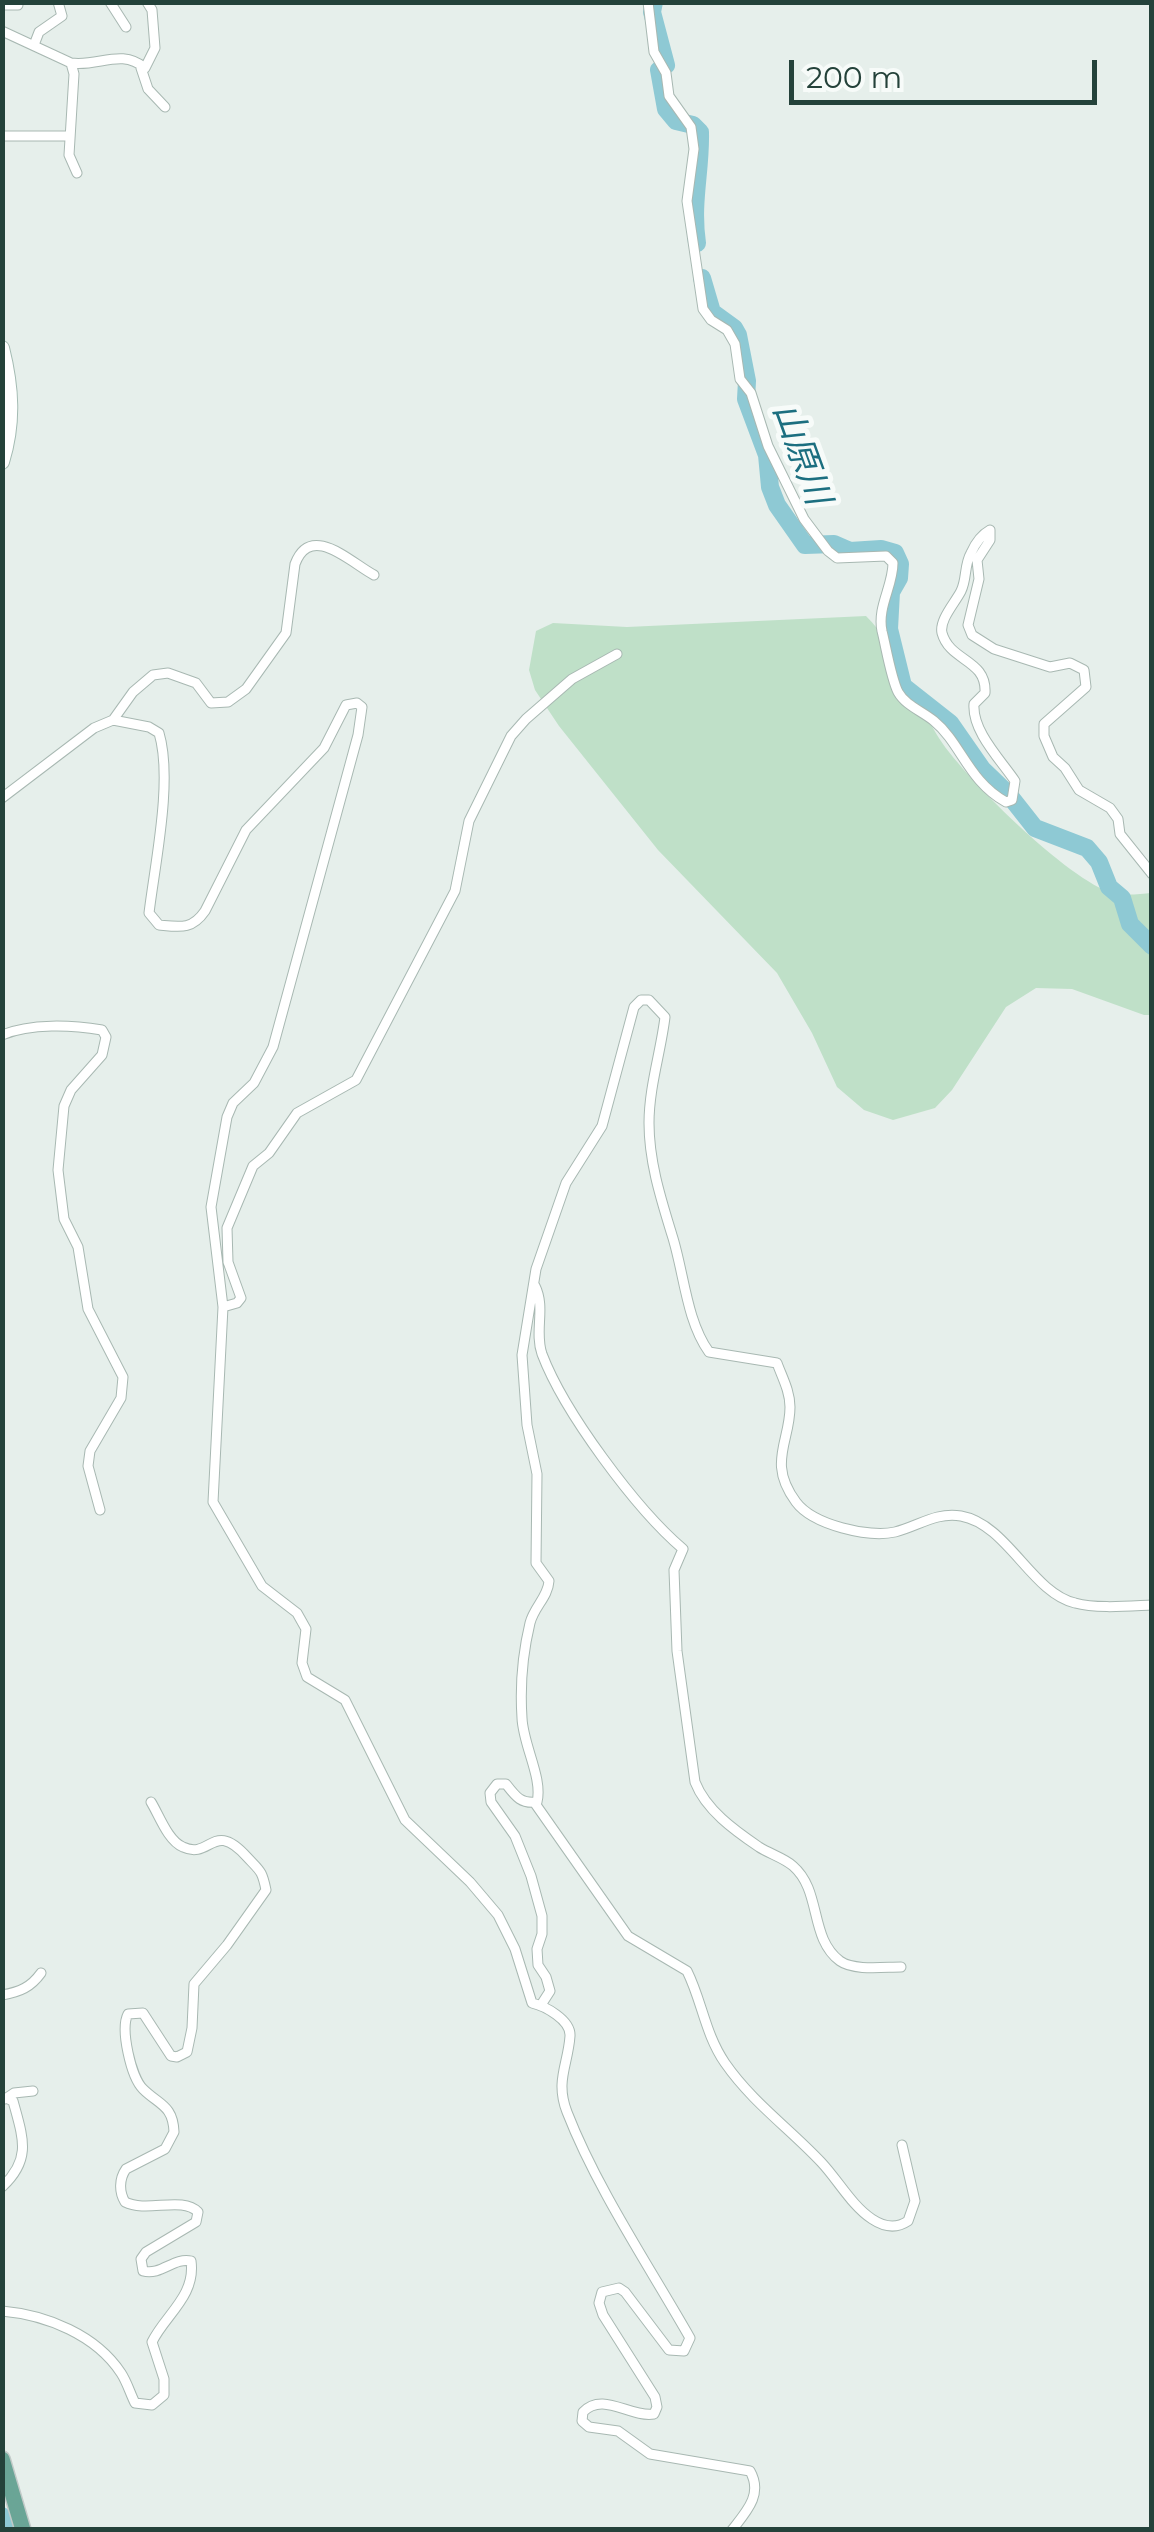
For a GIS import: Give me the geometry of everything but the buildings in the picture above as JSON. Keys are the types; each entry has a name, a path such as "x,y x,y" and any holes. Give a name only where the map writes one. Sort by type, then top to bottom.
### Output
{"main road":[{"path":"2,2459 23,2530"}],"street":[{"path":"34,46 40,32 62,16 58,2"},
{"path":"110,2 126,27"},
{"path":"147,2 152,10 155,48 142,68 148,89 165,107"},
{"path":"648,2 654,52 666,73 670,96 691,128 694,149 687,201 703,309 726,330 734,344 740,379 751,393 768,446 804,519 838,558 886,556 893,563 893,576 884,595 881,629 897,690 906,703 937,723 983,785 1006,802 1012,800 1015,781 980,732 973,714 974,704 985,693 986,680 978,667 951,648 942,632 943,621 964,585 968,558 990,530 990,540 977,560 979,579 968,625 972,635 994,649 1050,667 1070,663 1084,670 1086,687 1044,724 1044,736 1053,757 1066,768 1079,790 1110,808 1118,818 1120,834 1152,874"},
{"path":"2,5 18,5"},
{"path":"2,31 71,62 95,64 120,57 130,58 145,68"},
{"path":"71,62 69,155 77,172"},
{"path":"2,136 69,136"},
{"path":"2,348 11,399 11,424 2,462"},
{"path":"2,798 94,728 113,720 133,692 154,675 168,672 196,683 211,703 228,702 246,688 286,633 295,564 308,547 318,544 339,550 374,574"},
{"path":"223,1307 241,1298 228,1262 228,1228 253,1166 269,1152 297,1113 356,1080 454,891 468,821 510,736 572,679 617,654"},
{"path":"113,720 150,727 160,733 162,808 149,913 159,925 188,928 198,922 246,830 324,748 346,705 358,702 362,707 358,735 273,1047 254,1083 233,1103 226,1116 210,1207 223,1307 214,1502 262,1586 296,1613 306,1629 302,1663 306,1677 345,1700 405,1820 470,1882 498,1916 515,1948 532,2002 567,2024 570,2034 561,2092 578,2138 690,2338 684,2351 669,2350 625,2292 610,2288 602,2292 602,2315 655,2397 657,2407 654,2414 644,2416 594,2404 582,2412 582,2420 589,2427 618,2431 650,2454 750,2471 756,2482 755,2495 732,2530"},
{"path":"540,2005 550,1991 538,1965 542,1916 515,1836 491,1802 490,1793 496,1784 506,1784 518,1799 538,1802 540,1789 527,1752 522,1717 530,1620 548,1590 549,1580 536,1563 537,1474 523,1389 522,1356 534,1283 566,1182 602,1126 634,1007 641,1000 649,1000 665,1017 649,1122 660,1204 703,1343 709,1352 777,1363 789,1395 790,1411 780,1456 797,1502 830,1524 854,1530 894,1532 943,1515 963,1516 985,1526 1054,1592 1074,1604 1152,1605"},
{"path":"2,1035 41,1028 83,1027 102,1030 106,1037 102,1055 71,1090 64,1106 58,1170 64,1218 78,1247 88,1309 124,1377 121,1398 90,1451 88,1466 100,1510"},
{"path":"534,1283 541,1298 540,1350 566,1404 645,1510 683,1549 674,1570 677,1651 695,1782 701,1797 709,1808 758,1846 794,1867 810,1892 819,1932 837,1959 848,1966 901,1967"},
{"path":"2,2311 69,2327 120,2372 135,2403 152,2406 164,2395 164,2379 152,2342 184,2296 191,2261 150,2273 144,2271 141,2259 146,2252 196,2222 198,2212 189,2205 139,2208 122,2197 122,2176 126,2170 165,2149 174,2132 168,2108 141,2088 124,2042 124,2019 128,2014 143,2014 171,2056 186,2052 194,1984 266,1890 262,1872 240,1846 218,1840 202,1848 185,1848 174,1840 150,1802"},
{"path":"534,1802 628,1936 688,1971 710,2035 747,2092 820,2161 863,2212 892,2227 908,2221 915,2201 902,2144"},
{"path":"2,1995 34,1983 41,1973"},
{"path":"4,2099 14,2093 33,2092"},
{"path":"2,2187 22,2165 24,2152 13,2102 4,2099"}],"green space":[{"path":"866,616 897,658 949,753 991,799 1044,848 1094,885 1117,894 1151,893 1151,1015 1072,989 1036,988 1006,1007 952,1090 935,1108 893,1120 864,1110 837,1087 812,1033 777,973 658,850 559,726 535,690 529,670 536,631 553,623 627,627"}],"waterway":[{"name":"山原川","path":"654,2 652,12 666,65 659,70 666,109 676,121 693,125 700,132 697,243"},
{"name":"山原川","path":"702,278 712,312 738,335 747,381 746,399 767,455 770,487 777,505 805,545 834,544 850,551 881,549 895,553 900,564 899,578 891,592 889,629 903,686 950,723 982,769 1035,828 1087,848 1099,862 1109,887 1122,898 1130,924 1152,946"},
{"path":"2,2516 6,2530"}]}
